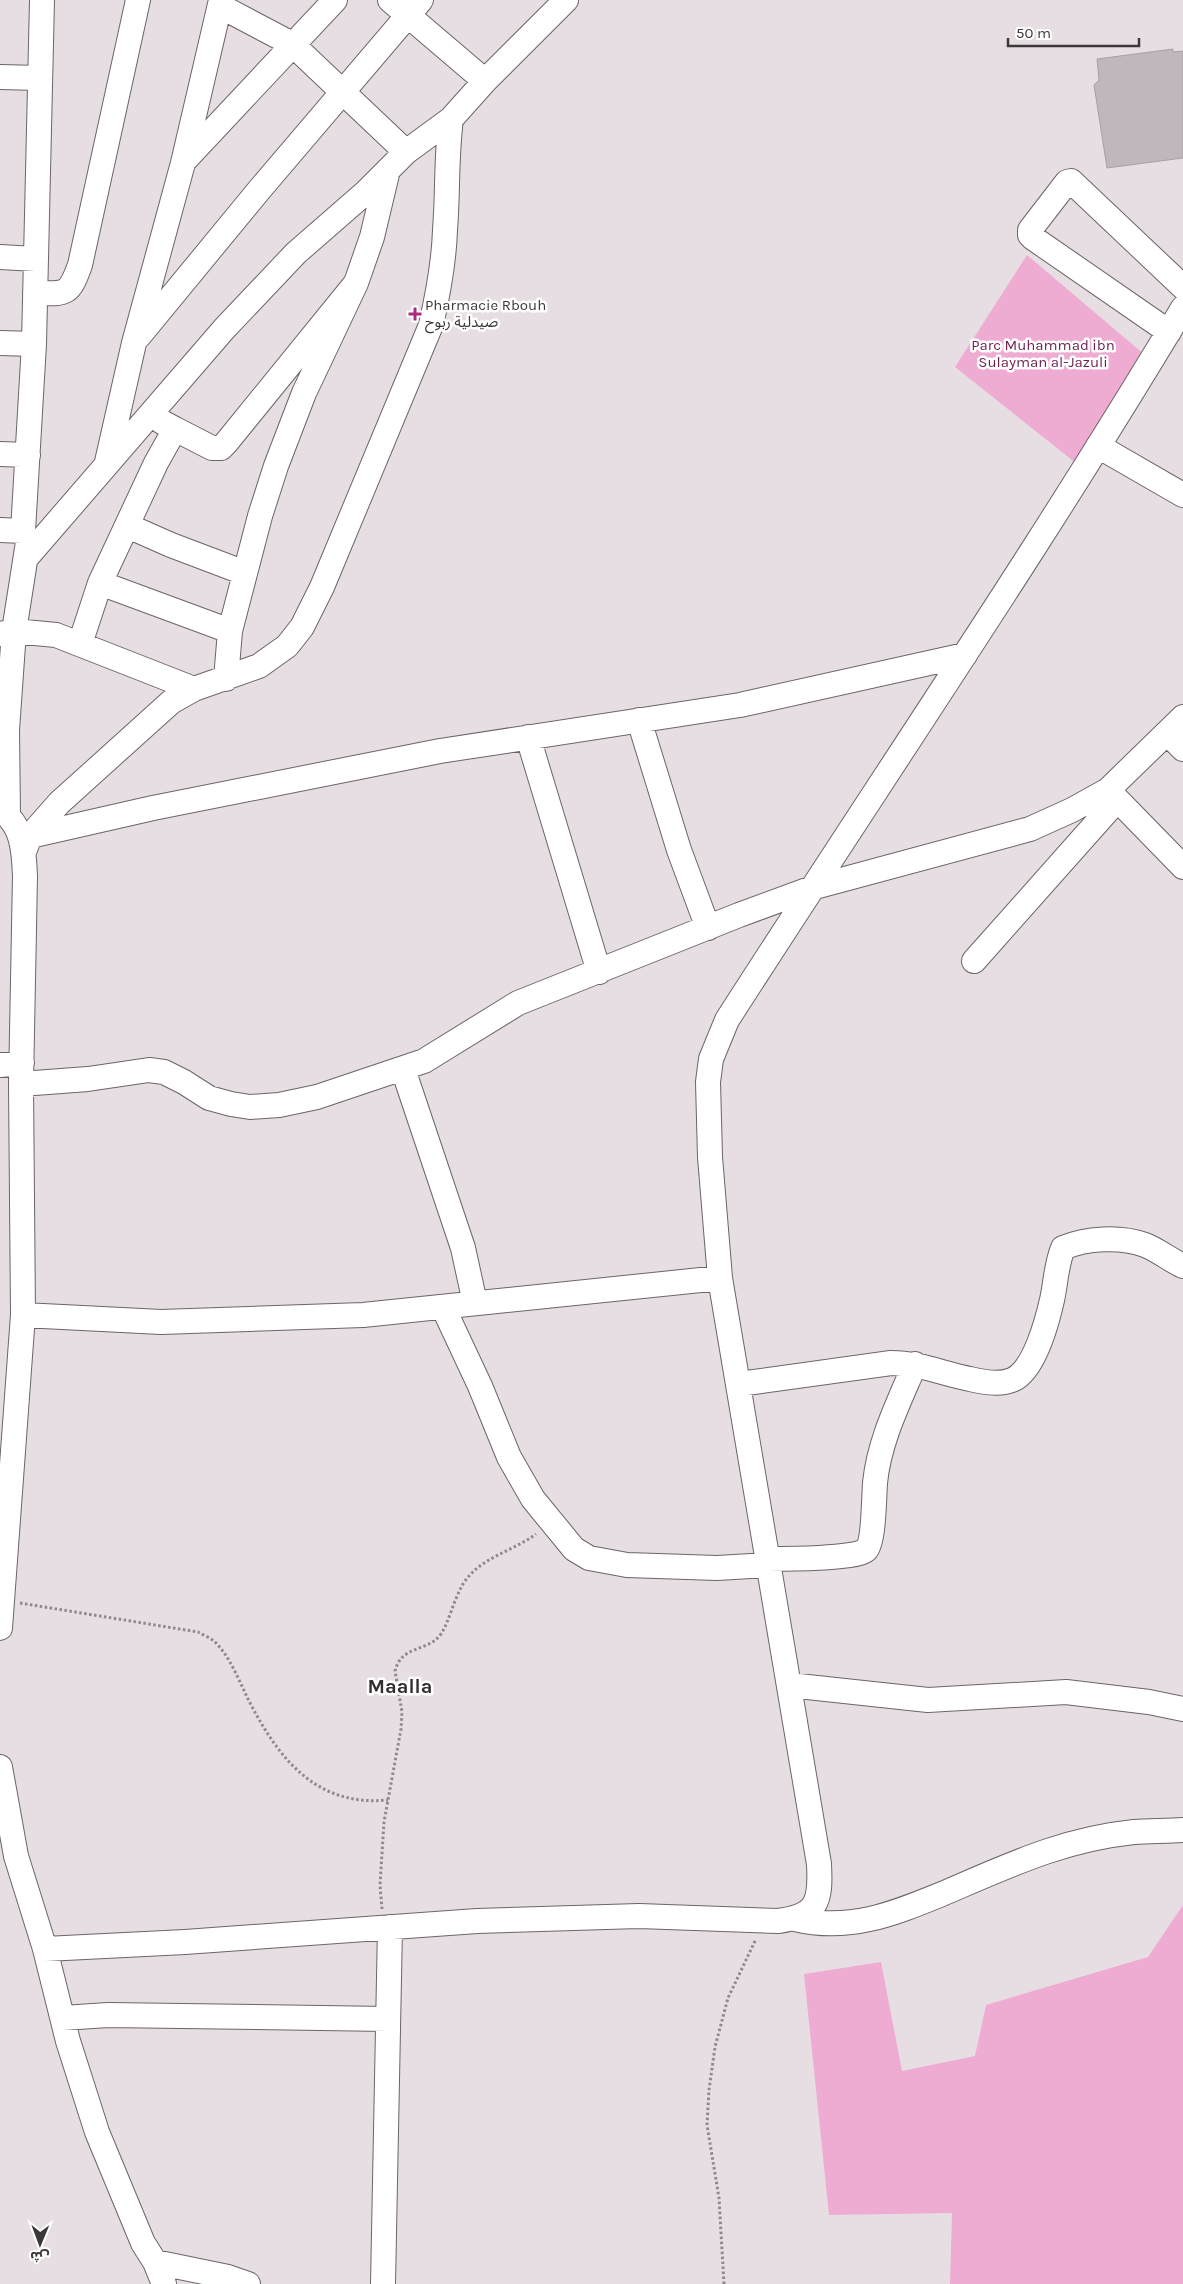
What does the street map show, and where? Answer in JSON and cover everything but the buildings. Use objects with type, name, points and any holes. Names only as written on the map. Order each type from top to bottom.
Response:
[{"type":"street","points":[[27,844],[13,822],[4,813],[7,730],[7,632],[27,557],[28,542],[11,530],[28,455],[34,344],[42,0]]},
{"type":"street","points":[[35,294],[56,294],[66,291],[72,287],[80,265],[138,0]]},
{"type":"street","points":[[183,163],[335,0]]},
{"type":"street","points":[[27,557],[224,329],[296,253],[406,152],[451,119],[485,81],[566,0]]},
{"type":"street","points":[[107,463],[134,343],[183,163],[220,3],[292,44],[342,94],[406,152]]},
{"type":"street","points":[[134,343],[260,189],[342,94],[407,5],[485,81]]},
{"type":"street","points":[[0,77],[39,78]]},
{"type":"street","points":[[0,1628],[23,1315],[14,1071],[27,844],[59,803],[171,702],[194,689],[226,680],[259,666],[287,646],[302,627],[322,587],[431,325],[440,285],[446,230],[448,142],[451,119]]},
{"type":"street","points":[[226,680],[230,631],[271,483],[301,402],[356,283],[372,237],[388,170]]},
{"type":"street","points":[[1169,332],[1030,236],[1030,230],[1067,182],[1071,181],[1183,287]]},
{"type":"street","points":[[0,257],[36,259]]},
{"type":"street","points":[[150,415],[212,448],[221,448],[356,283]]},
{"type":"street","points":[[795,1919],[808,1913],[816,1904],[820,1891],[819,1864],[720,1278],[709,1148],[708,1100],[711,1059],[727,1020],[966,654],[1183,308]]},
{"type":"street","points":[[0,343],[34,344]]},
{"type":"street","points":[[80,644],[100,583],[156,463],[175,430]]},
{"type":"street","points":[[1098,446],[1183,495]]},
{"type":"street","points":[[0,454],[28,455]]},
{"type":"street","points":[[128,526],[245,573]]},
{"type":"street","points":[[100,583],[230,631]]},
{"type":"street","points":[[7,632],[44,633],[80,644],[194,689]]},
{"type":"street","points":[[27,844],[117,816],[325,773],[440,751],[740,705],[966,654]]},
{"type":"street","points":[[639,720],[679,850],[708,928]]},
{"type":"street","points":[[974,961],[1112,795],[1178,733]]},
{"type":"street","points":[[528,737],[599,972]]},
{"type":"street","points":[[14,1071],[88,1079],[149,1070],[164,1072],[209,1098],[250,1106],[279,1105],[317,1097],[424,1061],[518,1003],[815,887],[1030,828],[1112,795]]},
{"type":"street","points":[[1112,795],[1183,867]]},
{"type":"street","points":[[403,1069],[463,1248],[475,1303]]},
{"type":"street","points":[[739,1384],[891,1363],[915,1364],[970,1379],[990,1382],[1010,1381],[1021,1376],[1034,1355],[1043,1332],[1052,1300],[1058,1259],[1062,1248],[1072,1244],[1105,1240],[1131,1241],[1146,1245],[1183,1266]]},
{"type":"street","points":[[23,1315],[161,1322],[270,1320],[363,1315],[720,1278]]},
{"type":"street","points":[[443,1307],[480,1386],[509,1457],[532,1499],[574,1549],[589,1558],[602,1562],[673,1568],[717,1568],[860,1554],[866,1551],[871,1537],[879,1462],[889,1423],[915,1364]]},
{"type":"street","points":[[789,1685],[928,1700],[1066,1692],[1149,1702],[1183,1709]]},
{"type":"street","points":[[0,1767],[16,1856],[44,1949],[68,2041],[97,2132],[143,2243],[155,2262],[164,2284]]},
{"type":"street","points":[[44,1949],[185,1942],[477,1921],[640,1916],[766,1921],[795,1919],[812,1923],[836,1924],[869,1920],[904,1910],[1049,1850],[1134,1832],[1183,1830]]},
{"type":"street","points":[[383,2284],[388,2019],[386,1927]]},
{"type":"street","points":[[63,2018],[108,2016],[388,2019]]},
{"type":"street","points":[[155,2262],[228,2277],[248,2284]]},
{"type":"path","points":[[386,1927],[381,1848],[401,1729],[402,1712],[395,1671],[397,1665],[408,1652],[432,1643],[442,1634],[452,1605],[464,1582],[482,1564],[496,1554],[533,1536],[551,1523]]},
{"type":"path","points":[[2,1600],[198,1632],[206,1636],[214,1641],[232,1666],[268,1733],[282,1754],[301,1774],[322,1788],[349,1799],[366,1802],[388,1800]]},
{"type":"path","points":[[724,2284],[719,2198],[707,2125],[710,2090],[715,2047],[728,1998],[766,1921]]},
{"type":"green space","name":"Parc Muhammad ibn Sulayman al-Jazuli","points":[[1027,255],[1145,355],[1077,464],[955,367]]},
{"type":"green space","points":[[1183,1905],[1183,2284],[950,2284],[952,2213],[829,2215],[804,1974],[881,1962],[902,2071],[975,2056],[986,2005],[1148,1957]]},
{"type":"place","name":"Pharmacie Rbouh صيدلية ربوح","points":[[415,314]]},
{"type":"district","name":"Maalla","points":[[400,1686]]}]
